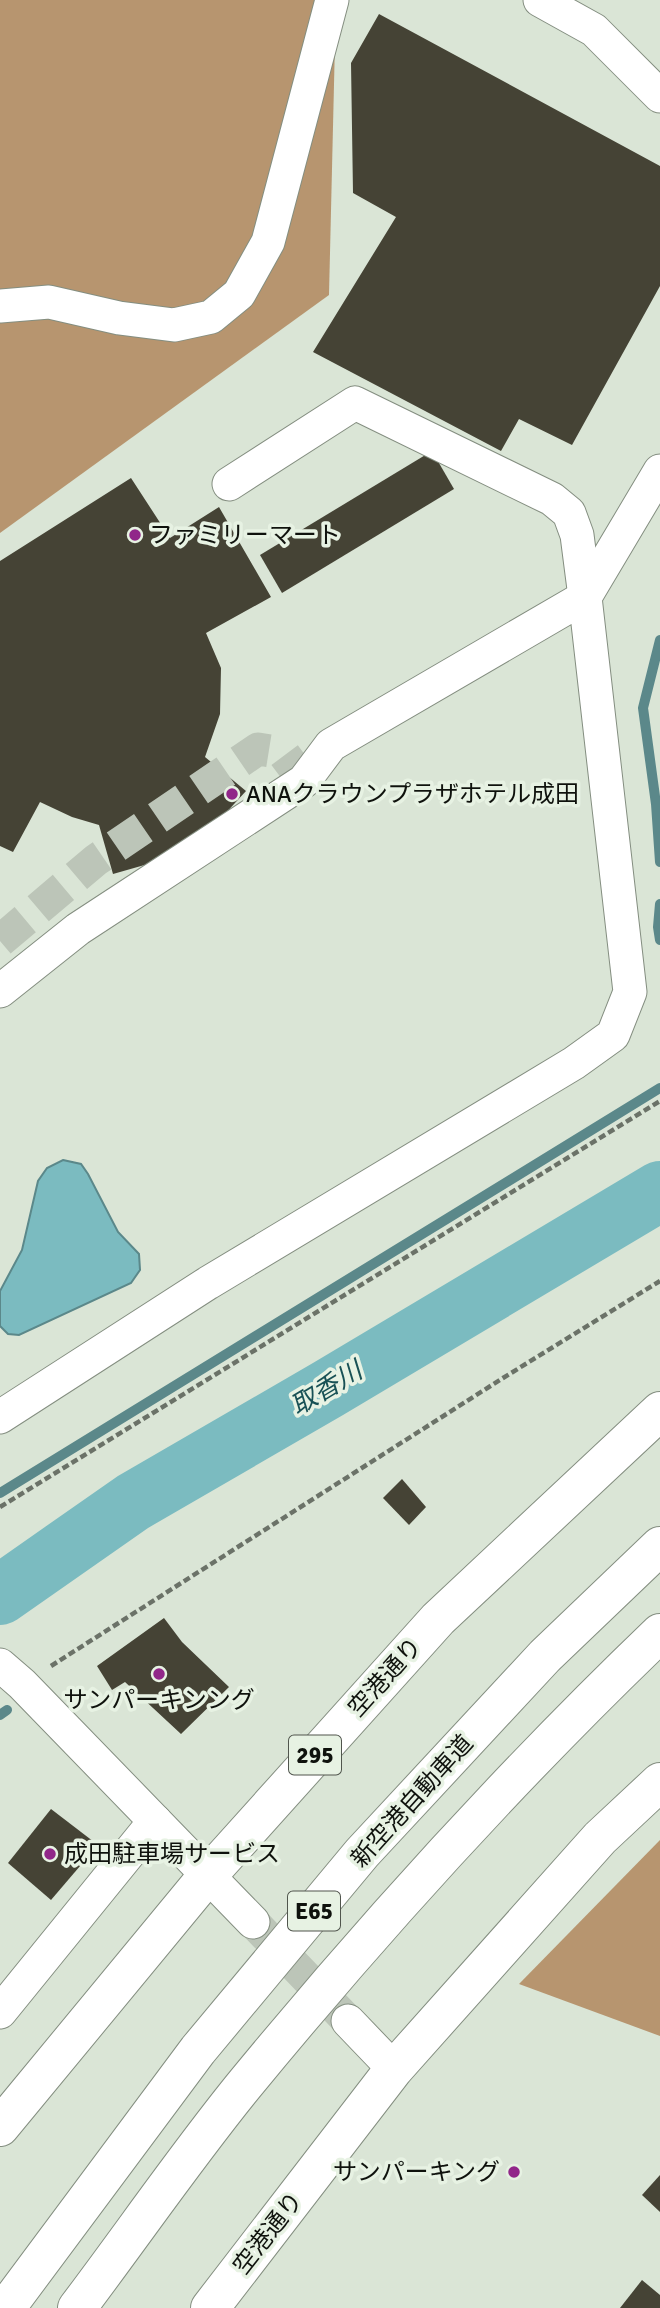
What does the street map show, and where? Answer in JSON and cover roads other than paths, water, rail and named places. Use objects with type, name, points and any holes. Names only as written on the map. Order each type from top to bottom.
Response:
[{"type":"highway","name":"空港通り","points":[[0,2127],[208,1875],[438,1619],[660,1411]]},
{"type":"highway","name":"新空港自動車道","points":[[6,2308],[198,2050],[362,1853],[545,1656],[660,1546]]},
{"type":"highway","name":"E65","points":[[77,2308],[244,2085],[408,1895],[589,1701],[660,1633]]},
{"type":"highway","name":"空港通り","points":[[210,2308],[394,2069],[600,1839],[660,1782]]},
{"type":"street","points":[[0,306],[49,302],[119,318],[174,325],[211,317],[239,293],[268,242],[332,0]]},
{"type":"street","points":[[540,0],[594,30],[660,96]]},
{"type":"street","points":[[0,1416],[208,1283],[574,1063],[613,1035],[630,992],[585,597],[577,535],[569,513],[552,499],[355,403],[229,484]]},
{"type":"street","points":[[0,991],[78,929],[304,781],[331,745],[585,597],[660,471]]},
{"type":"street","points":[[8,1681],[155,1821],[253,1922]]},
{"type":"street","points":[[0,2012],[155,1821]]},
{"type":"street","points":[[348,2021],[394,2069]]},
{"type":"water","points":[[63,1160],[81,1164],[88,1174],[118,1232],[139,1254],[140,1270],[131,1283],[19,1335],[8,1334],[0,1326],[0,1291],[22,1250],[38,1181],[47,1168]]},
{"type":"waterway","points":[[660,640],[643,708],[656,804],[660,862]]},
{"type":"waterway","points":[[660,904],[660,940]]},
{"type":"waterway","points":[[0,1493],[660,1088]]},
{"type":"waterway","name":"取香川","points":[[0,1595],[133,1502],[660,1191]]},
{"type":"waterway","points":[[0,1715],[7,1710]]},
{"type":"tunnel","points":[[0,941],[96,860],[258,749],[283,753],[304,781]]},
{"type":"tunnel","points":[[253,1922],[348,2021]]},
{"type":"place","name":"ファミリーマート","points":[[135,535]]},
{"type":"place","name":"ANAクラウンプラザホテル成田","points":[[232,794]]},
{"type":"place","name":"サンパーキンング","points":[[159,1674]]},
{"type":"place","name":"成田駐車場サービス","points":[[50,1854]]},
{"type":"place","name":"サンパーキング","points":[[514,2172]]}]
